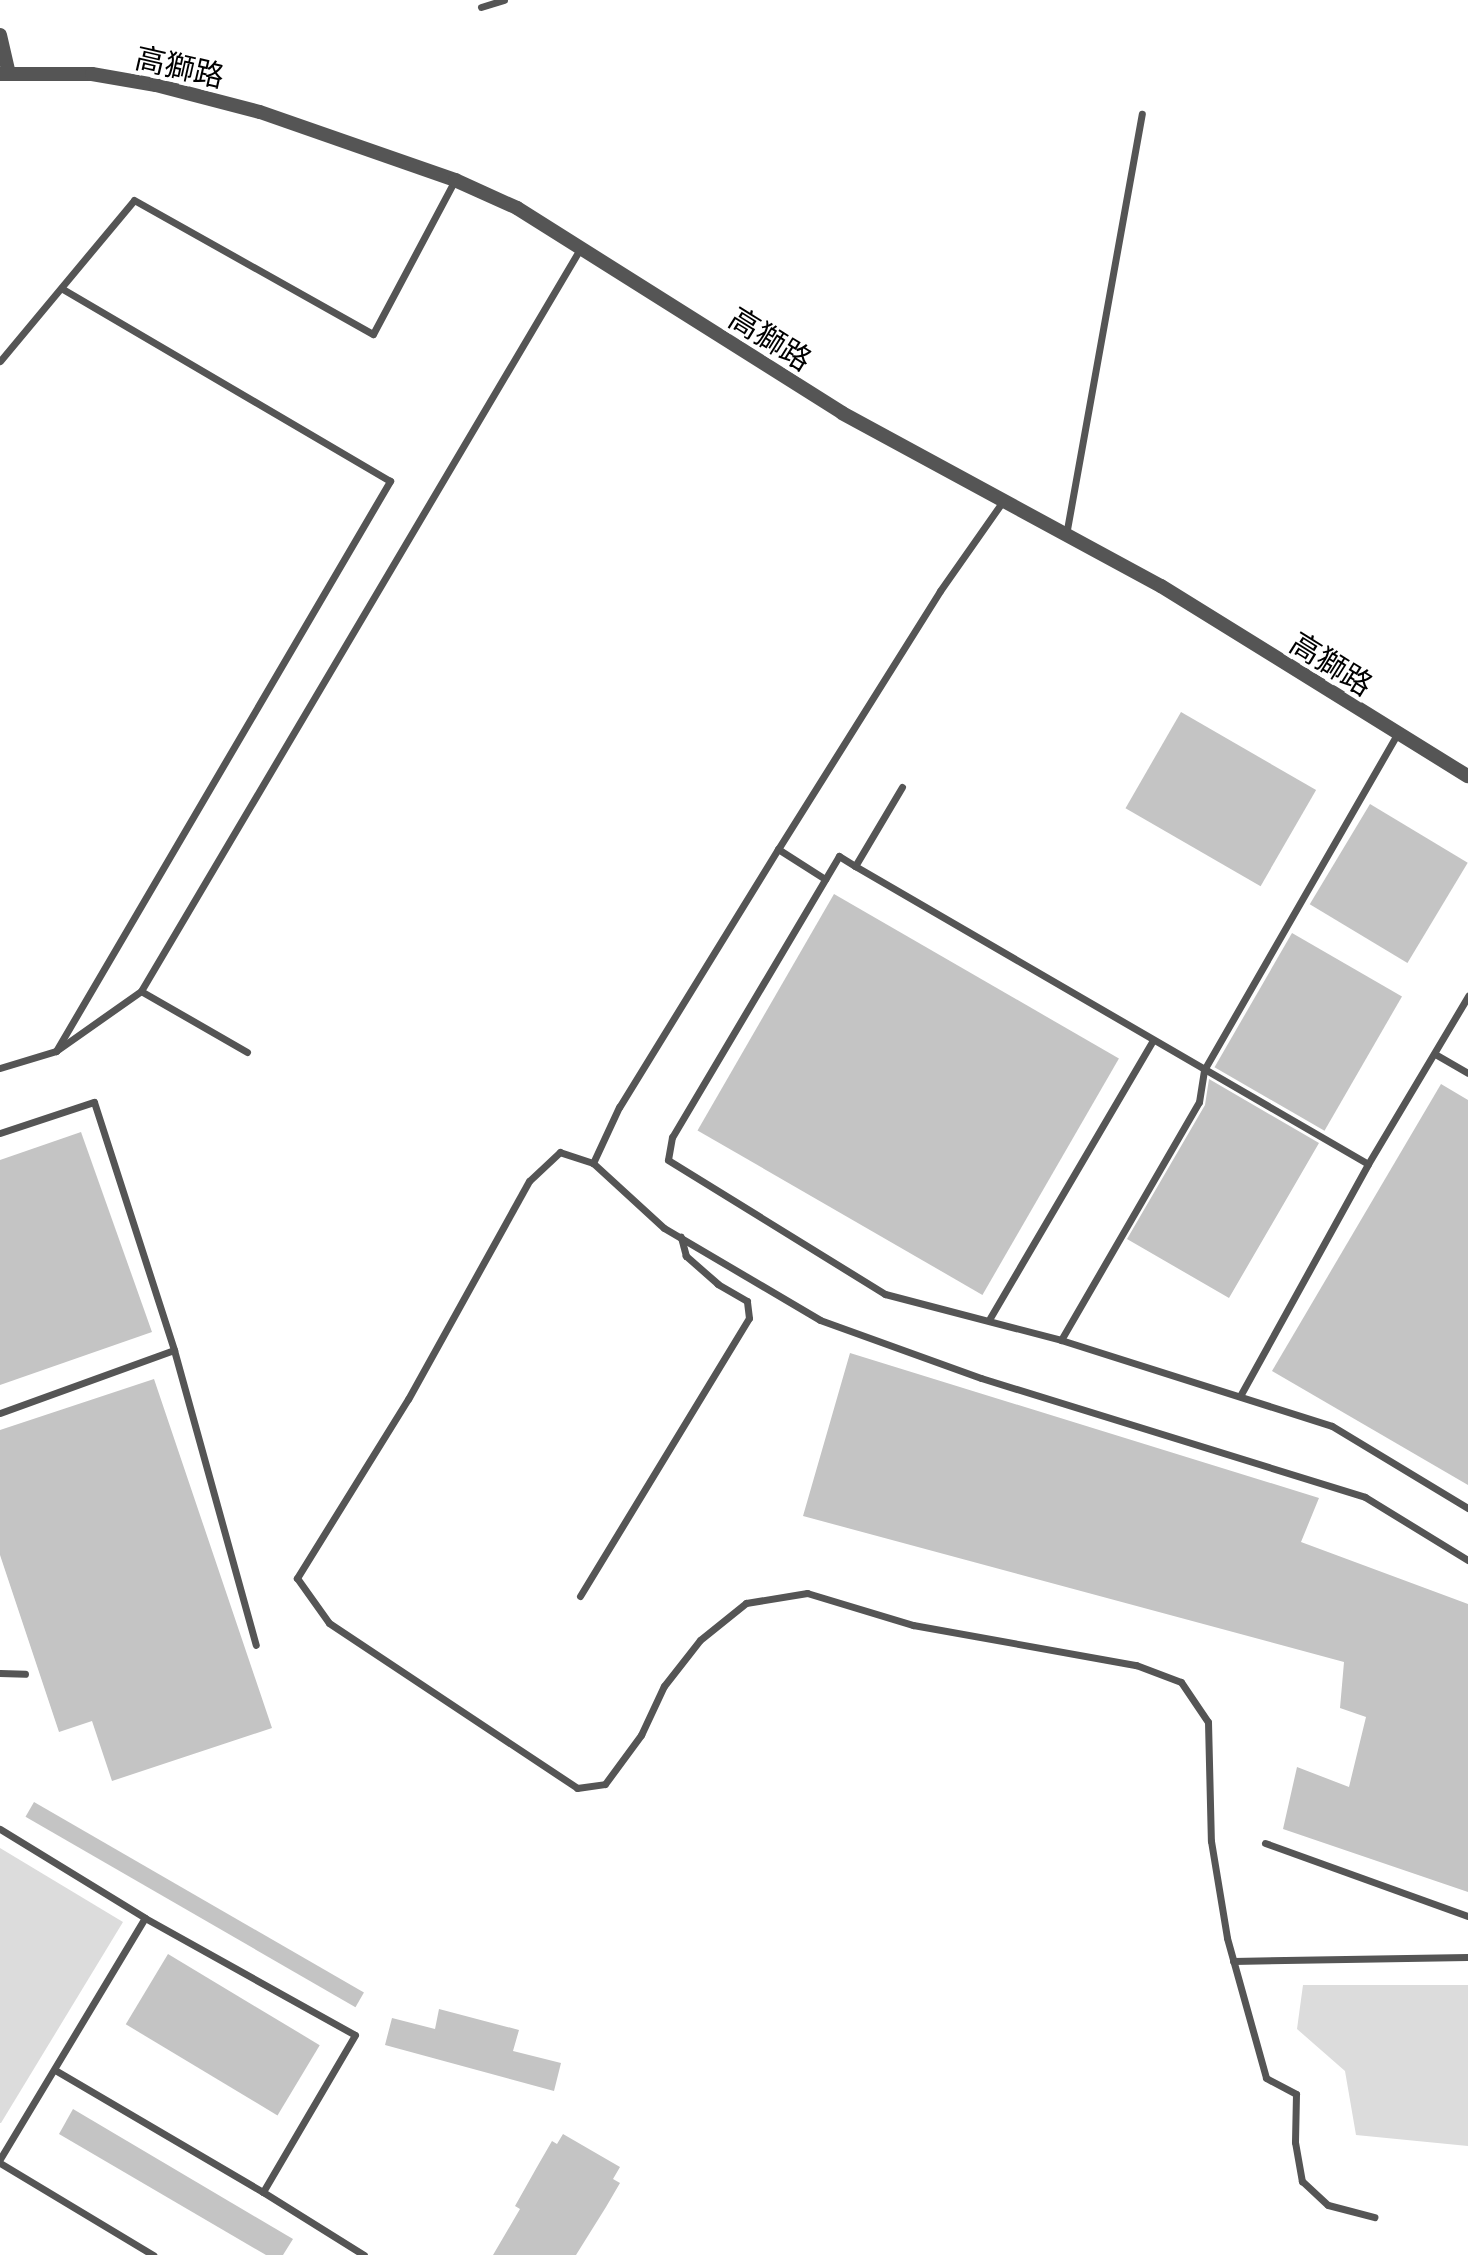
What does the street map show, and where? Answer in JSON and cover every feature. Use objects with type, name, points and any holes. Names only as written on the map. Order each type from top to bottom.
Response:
[{"type":"street","points":[[0,35],[4,74]]},
{"type":"street","name":"高獅路","points":[[4,74],[92,74],[156,85],[273,116],[455,180],[517,208],[842,413],[1161,586],[1468,776]]},
{"type":"lane","points":[[481,7],[504,0]]},
{"type":"lane","points":[[1066,535],[1142,114]]},
{"type":"lane","points":[[0,361],[134,200],[373,334],[455,180]]},
{"type":"lane","points":[[0,1068],[56,1051],[141,991],[581,247]]},
{"type":"lane","points":[[56,1051],[390,481],[61,288]]},
{"type":"lane","points":[[593,1163],[619,1107],[778,849],[940,591],[1003,501]]},
{"type":"lane","points":[[1061,1340],[1199,1102],[1204,1070],[1397,734]]},
{"type":"lane","points":[[855,866],[902,787]]},
{"type":"lane","points":[[778,849],[825,879]]},
{"type":"lane","points":[[1368,1164],[839,856],[672,1137],[668,1160],[885,1294],[990,1318],[1332,1426],[1468,1508]]},
{"type":"lane","points":[[141,991],[247,1052]]},
{"type":"lane","points":[[1240,1396],[1368,1164],[1468,996]]},
{"type":"lane","points":[[990,1318],[1153,1040]]},
{"type":"lane","points":[[1435,1054],[1468,1073]]},
{"type":"lane","points":[[0,1133],[94,1102],[174,1350],[256,1645]]},
{"type":"lane","points":[[1374,2217],[1328,2205],[1302,2181],[1295,2142],[1296,2094],[1266,2078],[1233,1961],[1211,1841],[1208,1722],[1181,1682],[1136,1665],[913,1625],[807,1593],[746,1603],[700,1640],[664,1686],[641,1735],[605,1784],[577,1788],[329,1623],[297,1578],[408,1399],[529,1181],[560,1152],[593,1163],[664,1228],[820,1320],[981,1378],[1365,1497],[1468,1560]]},
{"type":"lane","points":[[580,1596],[749,1318],[747,1301],[718,1284],[686,1256],[681,1237]]},
{"type":"lane","points":[[0,1413],[174,1350]]},
{"type":"lane","points":[[0,1673],[25,1674]]},
{"type":"lane","points":[[0,1829],[145,1918],[355,2035],[263,2192]]},
{"type":"lane","points":[[1265,1843],[1468,1916]]},
{"type":"lane","points":[[145,1918],[0,2161],[153,2255]]},
{"type":"lane","points":[[1233,1961],[1468,1957]]},
{"type":"lane","points":[[55,2070],[364,2255]]},
{"type":"shaded area","points":[[0,1848],[123,1922],[1,2123],[0,2123]]},
{"type":"shaded area","points":[[1303,1985],[1468,1985],[1468,2146],[1356,2135],[1345,2071],[1297,2029]]},
{"type":"building","points":[[1181,712],[1316,790],[1261,886],[1126,808]]},
{"type":"building","points":[[1370,804],[1468,863],[1407,963],[1310,904]]},
{"type":"building","points":[[834,894],[1119,1058],[982,1295],[698,1130]]},
{"type":"building","points":[[1292,933],[1402,996],[1324,1131],[1214,1067]]},
{"type":"building","points":[[1209,1079],[1319,1143],[1229,1298],[1127,1239],[1205,1105]]},
{"type":"building","points":[[1441,1084],[1468,1100],[1468,1485],[1272,1371]]},
{"type":"building","points":[[81,1132],[152,1332],[0,1385],[0,1160]]},
{"type":"building","points":[[850,1353],[1319,1498],[1301,1542],[1468,1604],[1468,1892],[1283,1829],[1297,1767],[1349,1787],[1366,1717],[1340,1708],[1344,1662],[803,1516]]},
{"type":"building","points":[[154,1379],[272,1728],[112,1781],[92,1721],[59,1732],[0,1555],[0,1430]]},
{"type":"building","points":[[34,1802],[364,1992],[355,2007],[26,1817]]},
{"type":"building","points":[[168,1954],[320,2045],[277,2115],[126,2024]]},
{"type":"building","points":[[439,2009],[519,2030],[513,2051],[561,2063],[554,2091],[385,2045],[392,2018],[435,2029]]},
{"type":"building","points":[[73,2109],[293,2239],[283,2255],[266,2255],[59,2134]]},
{"type":"building","points":[[563,2134],[620,2167],[613,2179],[620,2183],[576,2255],[493,2255],[520,2209],[515,2206],[552,2141],[557,2144]]}]
